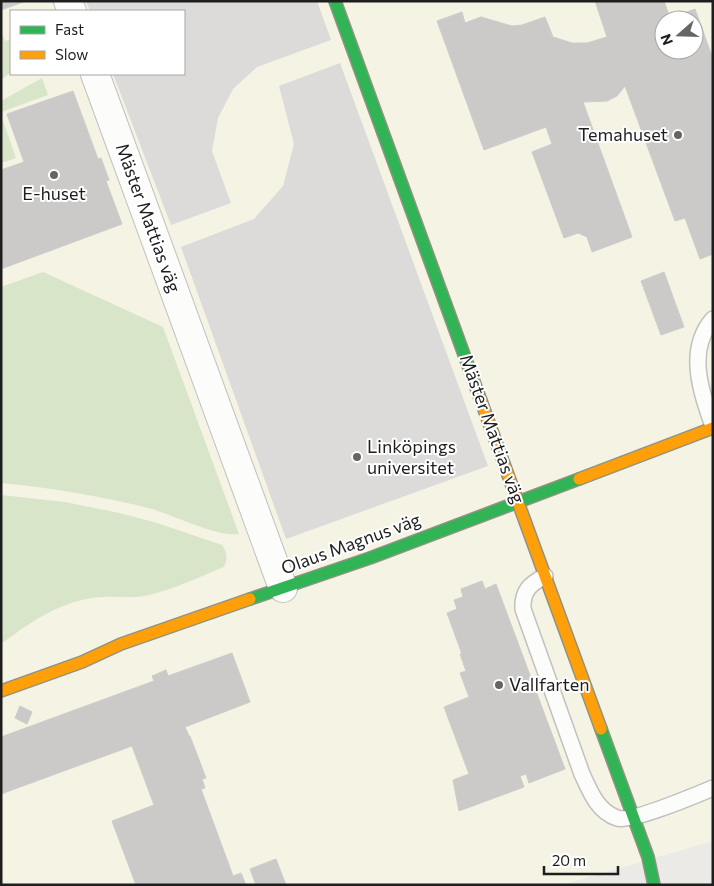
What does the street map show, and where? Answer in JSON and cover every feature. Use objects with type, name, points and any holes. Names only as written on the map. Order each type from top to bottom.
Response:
[{"type":"street","name":"Mäster Mattias väg","points":[[336,1],[634,817],[648,857],[654,885]]},
{"type":"street","name":"Mäster Mattias väg","points":[[95,75],[283,588]]},
{"type":"street","name":"Olaus Magnus väg","points":[[1,691],[82,662],[122,644],[370,558],[713,427]]},
{"type":"street","name":"Mäster Mattias väg","points":[[648,857],[664,885]]},
{"type":"lane","points":[[713,319],[700,345],[697,366],[698,382],[713,427]]},
{"type":"lane","points":[[546,576],[534,582],[527,589],[522,597],[523,609],[582,774],[591,795],[602,809],[619,820],[634,817],[713,788]]},
{"type":"shaded area","name":"Linköpings universitet","points":[[1,1],[713,1],[713,841],[562,885],[1,885]]},
{"type":"shaded area","points":[[86,1],[317,1],[331,40],[257,67],[233,89],[218,118],[212,151],[231,203],[171,225],[113,75],[185,75],[185,10],[90,10]]},
{"type":"shaded area","points":[[340,63],[488,466],[286,539],[181,247],[254,219],[283,186],[294,144],[279,86]]},
{"type":"green space","points":[[1,32],[5,41],[10,39],[10,73],[1,80]]},
{"type":"green space","points":[[42,78],[48,95],[1,112],[1,101]]},
{"type":"green space","points":[[1,115],[16,158],[1,163]]},
{"type":"green space","points":[[43,272],[163,327],[239,534],[219,532],[152,509],[96,496],[1,483],[1,287]]},
{"type":"green space","points":[[1,495],[65,502],[154,522],[222,545],[226,561],[224,567],[168,590],[143,596],[88,599],[61,607],[24,627],[1,644]]},
{"type":"building","points":[[1,1],[26,1],[1,10]]},
{"type":"building","name":"Temahuset","points":[[595,1],[664,1],[667,10],[654,10],[654,60],[704,60],[704,34],[713,59],[713,254],[700,259],[685,218],[675,221],[625,86],[617,96],[607,101],[583,102],[632,237],[592,252],[587,237],[578,233],[564,238],[532,152],[552,144],[546,127],[484,150],[437,21],[462,12],[465,23],[481,17],[512,26],[522,25],[545,17],[553,37],[572,43],[587,43],[607,37]]},
{"type":"building","name":"E-huset","points":[[73,91],[98,159],[101,158],[109,180],[106,181],[122,224],[1,269],[1,170],[24,162],[7,114]]},
{"type":"building","points":[[664,272],[684,327],[661,335],[641,281]]},
{"type":"building","name":"Vallfarten","points":[[482,581],[485,589],[496,584],[565,769],[529,783],[526,774],[520,776],[524,787],[459,811],[453,780],[469,774],[444,707],[469,697],[460,673],[466,671],[460,654],[462,654],[447,613],[457,609],[454,600],[463,597],[461,589]]},
{"type":"building","points":[[232,653],[250,702],[185,727],[206,778],[202,779],[205,788],[201,789],[233,876],[241,873],[246,885],[136,885],[112,821],[154,805],[132,746],[1,794],[1,737],[154,681],[152,676],[166,670],[168,676]]},
{"type":"building","points":[[20,706],[32,712],[27,724],[15,718]]},
{"type":"building","points":[[276,859],[286,885],[256,885],[250,869]]},
{"type":"traffic: fast","points":[[335,1],[481,401]]},
{"type":"traffic: fast","points":[[250,599],[370,558],[579,479]]},
{"type":"traffic: fast","points":[[601,729],[648,857],[654,885]]},
{"type":"traffic: slow","points":[[481,401],[601,729]]},
{"type":"traffic: slow","points":[[579,479],[713,428]]},
{"type":"traffic: slow","points":[[1,691],[82,662],[121,644],[250,599]]},
{"type":"place","name":"Temahuset","points":[[678,135]]},
{"type":"place","name":"E-huset","points":[[54,175]]},
{"type":"place","name":"Linköpings universitet","points":[[357,457]]},
{"type":"place","name":"Vallfarten","points":[[499,685]]}]
